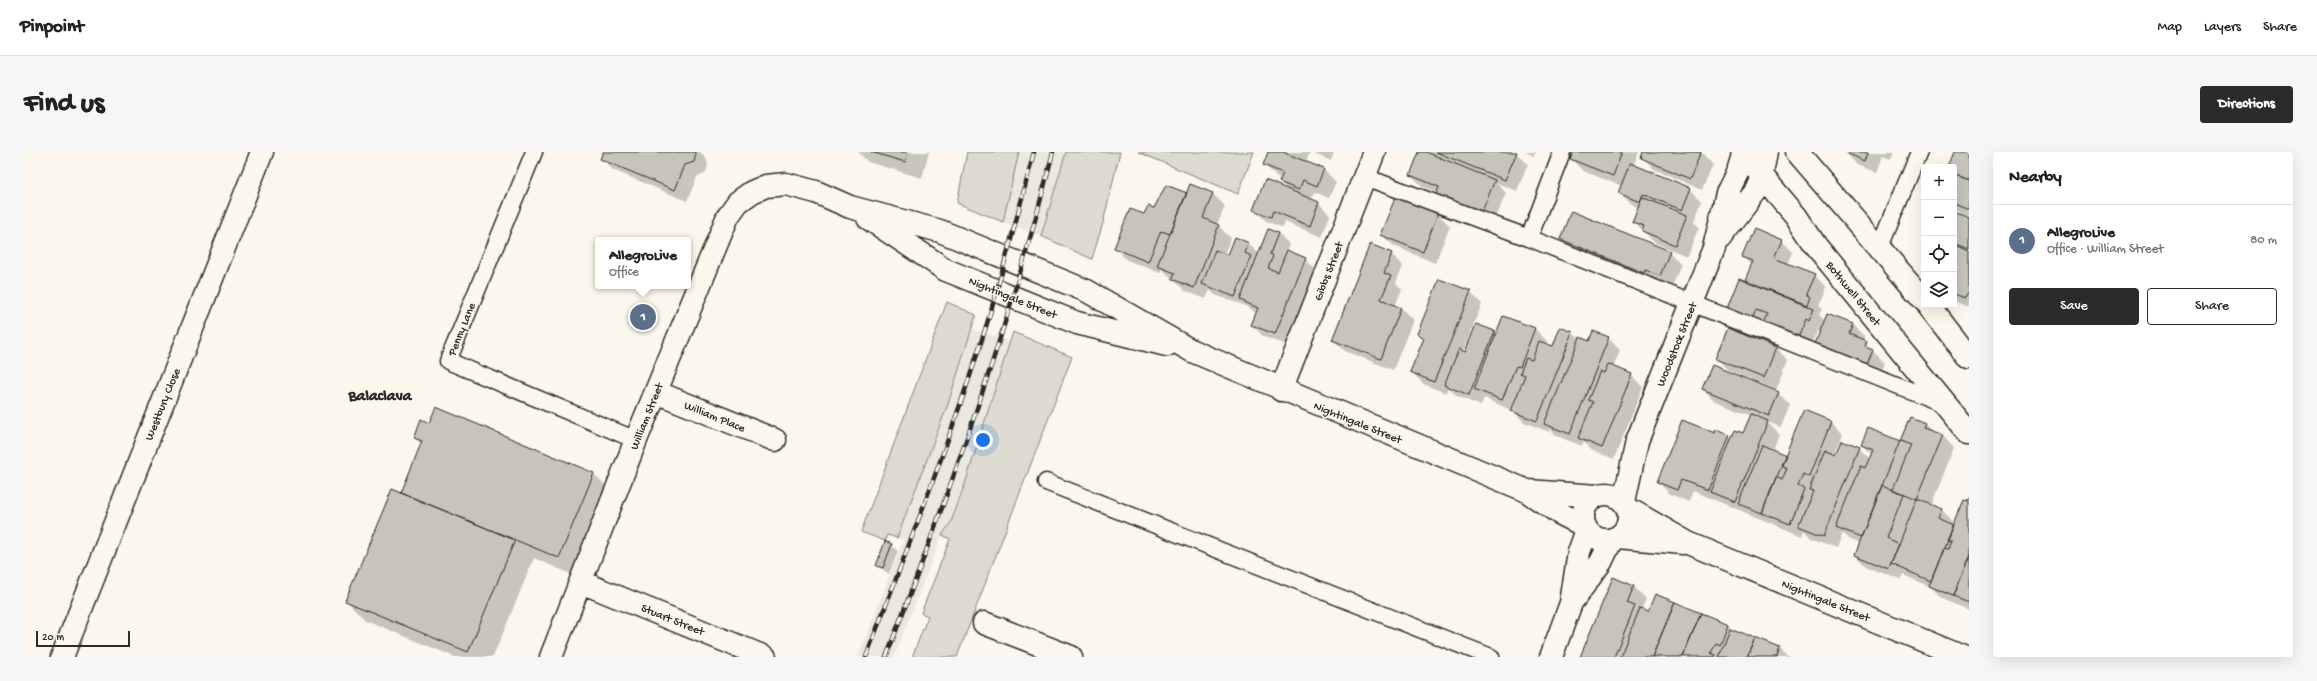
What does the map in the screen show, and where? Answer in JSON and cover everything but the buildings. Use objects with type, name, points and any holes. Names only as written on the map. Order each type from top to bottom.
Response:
[{"type":"street","name":"Westbury Close","points":[[62,657],[262,152]]},
{"type":"street","name":"Gibbs Street","points":[[1281,390],[1374,152]]},
{"type":"street","name":"Woodstock Street","points":[[1714,248],[1721,235],[1753,196],[1762,176],[1766,152]]},
{"type":"street","points":[[1797,152],[1921,296]]},
{"type":"street","name":"Woodstock Street","points":[[1625,505],[1637,441],[1693,304],[1714,248],[1727,193],[1743,153]]},
{"type":"street","name":"Bothwell Street","points":[[1743,153],[1796,216],[1816,246],[1946,405],[1968,429]]},
{"type":"street","name":"Nightingale Street","points":[[759,188],[777,184],[793,185],[850,207],[940,231],[1088,291],[1192,351],[1281,390],[1525,490],[1559,513],[1586,528]]},
{"type":"street","name":"William Street","points":[[550,657],[636,440],[728,216],[738,202],[759,188]]},
{"type":"street","name":"Nightingale Street","points":[[850,207],[946,270],[1077,323],[1192,351]]},
{"type":"street","points":[[1930,308],[1969,358]]},
{"type":"street","name":"William Place","points":[[656,392],[775,440]]},
{"type":"street","name":"Woodstock Street","points":[[1600,495],[1637,441]]},
{"type":"street","name":"Nightingale Street","points":[[1525,490],[1600,495]]},
{"type":"street","points":[[1571,603],[1601,562],[1614,538],[1626,528],[1628,521],[1625,505],[1611,494],[1600,495],[1586,506],[1583,519],[1586,528],[1598,538],[1614,538]]},
{"type":"street","name":"Nightingale Street","points":[[1625,505],[1688,543],[1964,657]]},
{"type":"street","points":[[1551,657],[1571,603],[1579,552],[1586,528]]},
{"type":"street","name":"Nightingale Street","points":[[1614,538],[1688,543]]},
{"type":"street","name":"Stuart Street","points":[[580,582],[765,657]]},
{"type":"street","points":[[984,623],[1071,657]]},
{"type":"lane","name":"Penny Lane","points":[[534,152],[448,361],[636,440]]},
{"type":"lane","points":[[1529,238],[1562,152]]},
{"type":"lane","points":[[1880,247],[1919,152]]},
{"type":"lane","points":[[1365,177],[1529,238],[1946,405]]},
{"type":"lane","points":[[1046,482],[1491,657]]},
{"type":"shaded area","points":[[967,152],[1019,152],[1003,222],[957,203]]},
{"type":"shaded area","points":[[1019,152],[1066,152],[1041,236],[1003,222]]},
{"type":"shaded area","points":[[1066,152],[1120,152],[1103,223],[1092,259],[1041,236]]},
{"type":"shaded area","points":[[1138,152],[1254,152],[1238,194]]},
{"type":"shaded area","points":[[947,302],[976,315],[948,404],[897,538],[887,535],[885,541],[861,532]]},
{"type":"shaded area","points":[[972,329],[1011,342],[965,484],[951,522],[942,535],[894,657],[858,657],[903,541],[897,538],[948,404]]},
{"type":"shaded area","points":[[1013,332],[1072,357],[957,657],[912,657],[928,616],[921,613],[950,539],[942,535],[951,522],[965,484]]},
{"type":"railway","points":[[866,657],[971,374],[998,288],[1034,152]]},
{"type":"railway","points":[[886,657],[956,470],[998,344],[1018,281],[1053,152]]},
{"type":"place","name":"AllegroLive","points":[[643,317]]},
{"type":"district","name":"Balaclava","points":[[380,394]]}]
